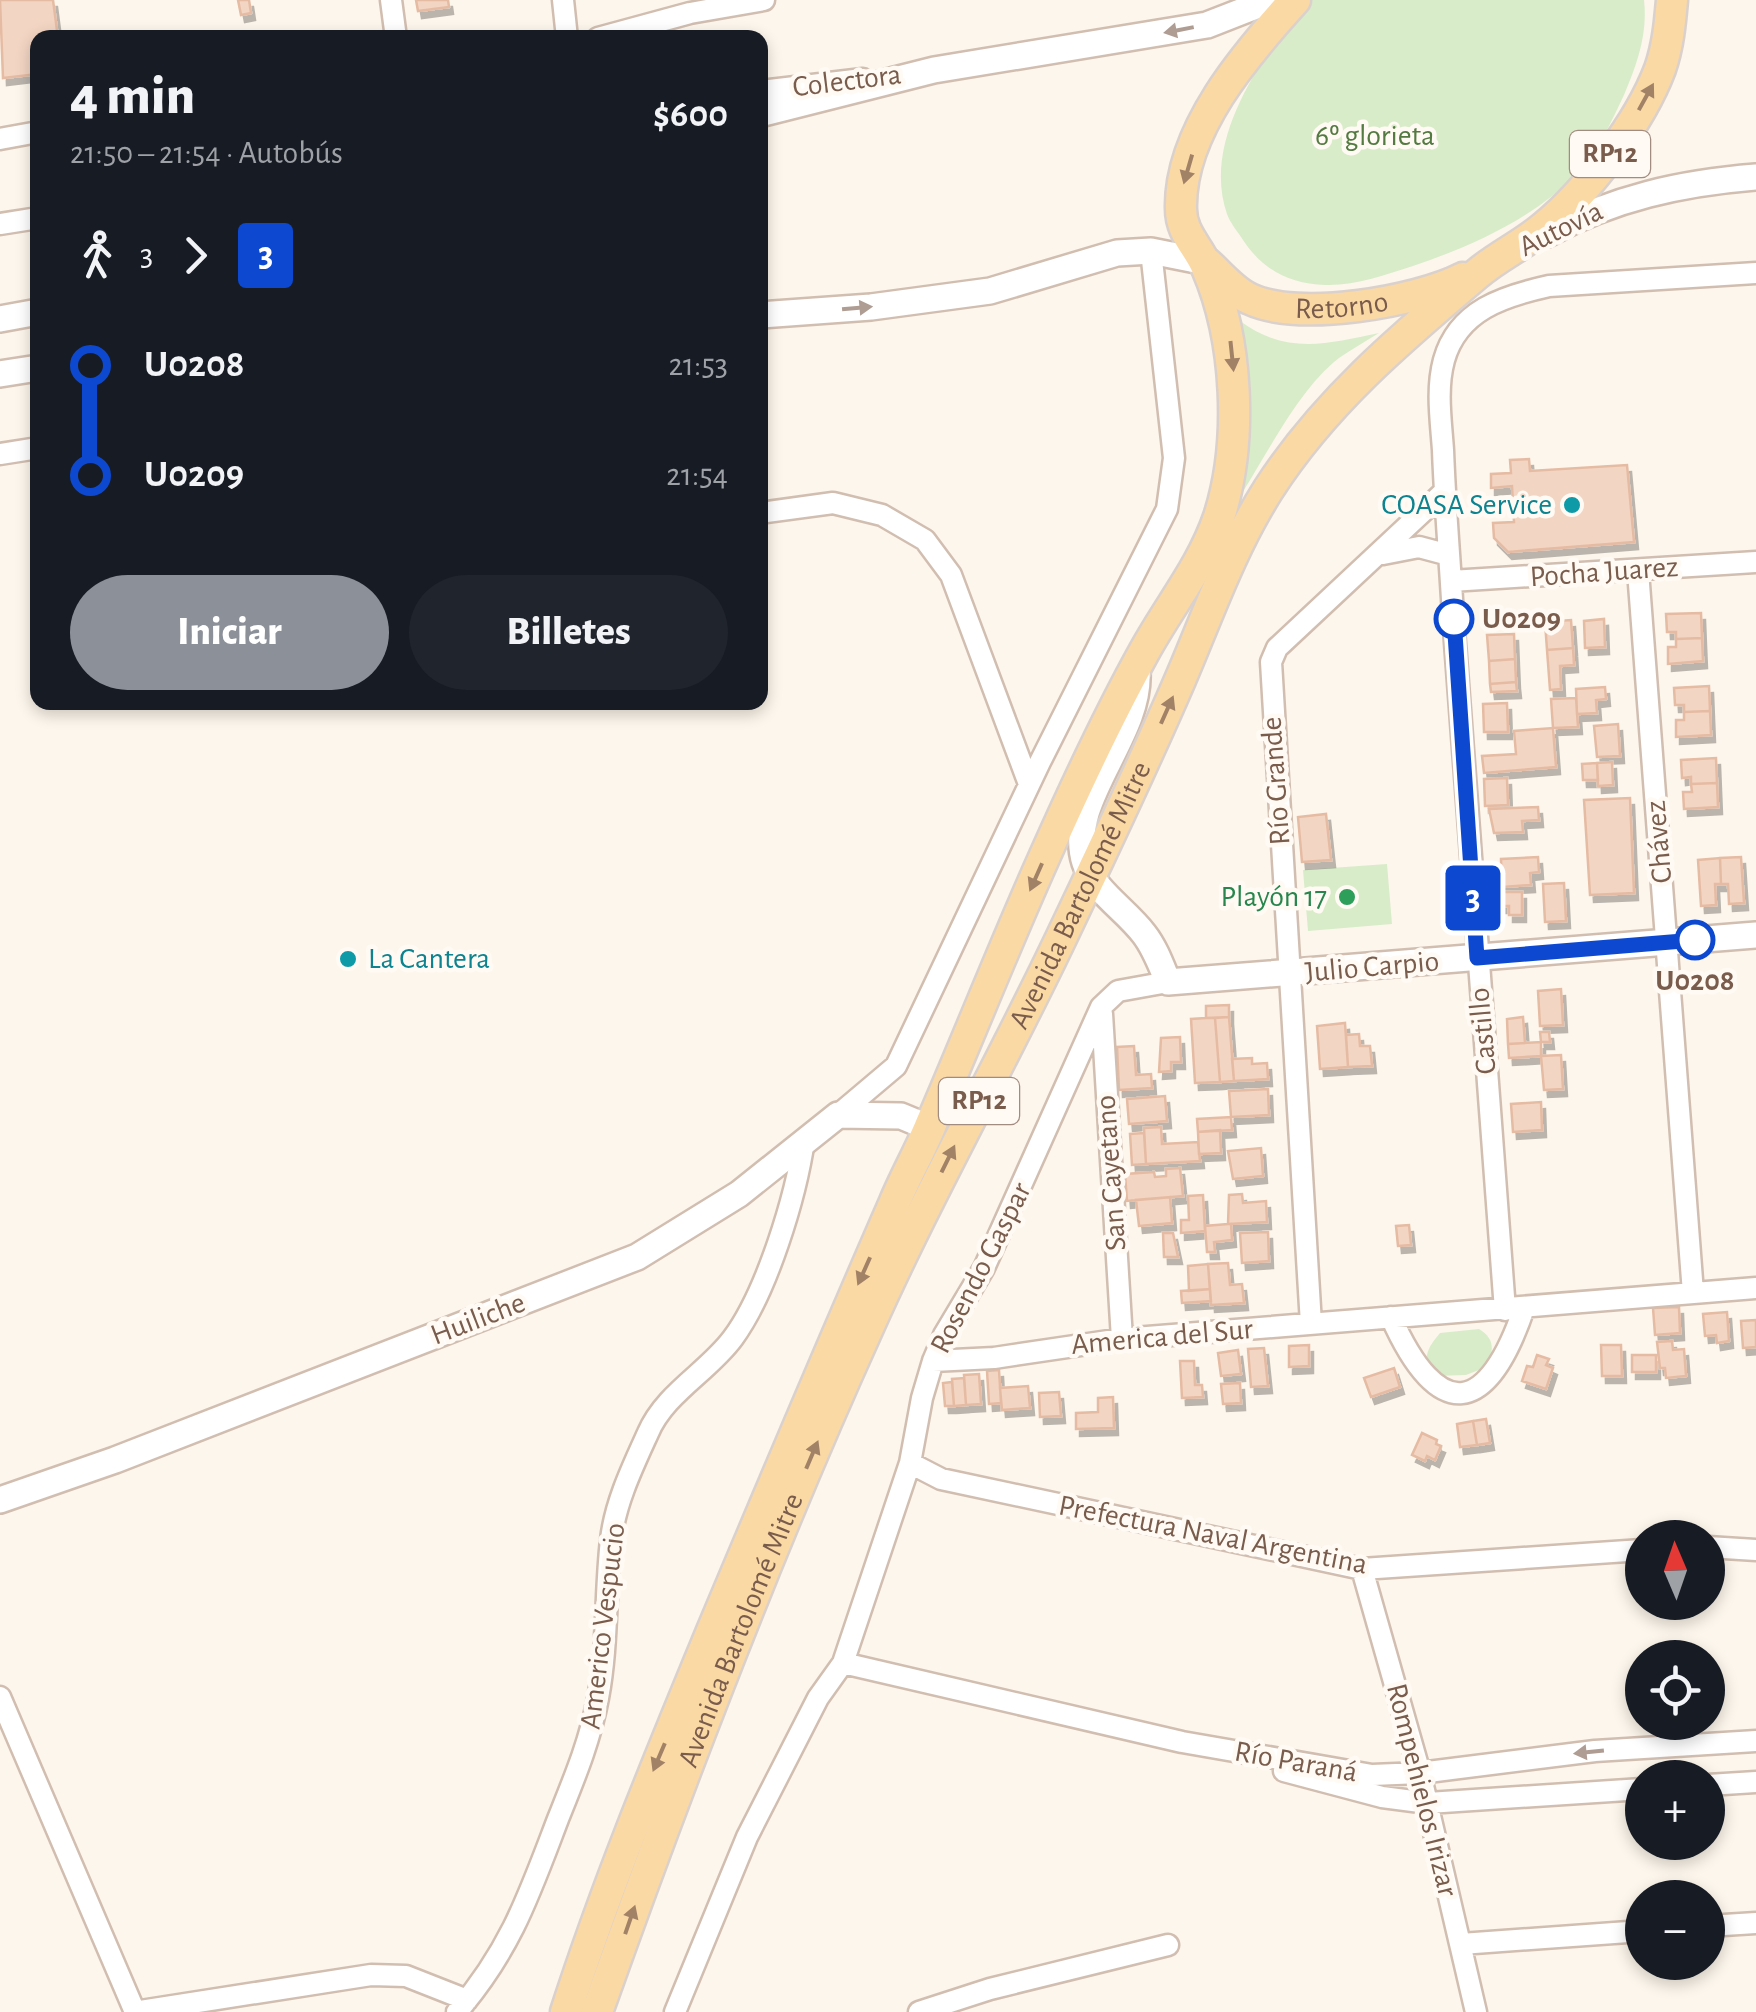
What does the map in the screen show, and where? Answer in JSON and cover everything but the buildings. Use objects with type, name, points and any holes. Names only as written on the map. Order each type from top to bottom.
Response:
[{"type":"main road","name":"Avenida Bartolomé Mitre","points":[[566,2012],[646,1786],[1046,854],[1137,667],[1206,549],[1220,512],[1228,469],[1232,347],[1206,262],[1189,240],[1180,209],[1183,184],[1206,120],[1238,66],[1295,0]]},
{"type":"main road","name":"Avenida Bartolomé Mitre","points":[[597,2012],[732,1647],[829,1416],[952,1151],[1016,1032],[1090,877],[1166,712],[1236,544],[1273,482],[1332,404],[1485,267],[1542,229],[1610,155],[1660,69],[1670,31],[1672,0]]},
{"type":"main road","name":"Retorno","points":[[1206,262],[1251,300],[1287,310],[1318,311],[1380,302],[1454,283],[1485,267]]},
{"type":"street","points":[[390,0],[395,30]]},
{"type":"street","points":[[564,0],[566,30]]},
{"type":"street","points":[[628,30],[731,2],[764,0]]},
{"type":"street","points":[[768,112],[934,70],[1207,25],[1271,0]]},
{"type":"street","name":"Colectora","points":[[768,90],[934,70]]},
{"type":"street","points":[[0,139],[30,133]]},
{"type":"street","name":"Autovía","points":[[1485,267],[1593,210],[1688,184],[1756,177]]},
{"type":"street","points":[[0,224],[30,219]]},
{"type":"street","points":[[838,1115],[896,1066],[1029,784],[1168,509],[1174,458],[1151,251]]},
{"type":"street","points":[[768,314],[871,307],[990,291],[1117,253],[1151,251],[1206,262]]},
{"type":"street","name":"Castillo","points":[[1515,1309],[1477,958],[1444,491],[1440,392],[1444,360],[1456,334],[1476,312],[1505,297],[1549,286],[1756,273]]},
{"type":"street","points":[[0,319],[30,313]]},
{"type":"street","points":[[0,374],[30,369]]},
{"type":"street","points":[[0,454],[30,449]]},
{"type":"street","name":"Río Grande","points":[[1311,1324],[1271,662],[1277,648],[1444,491]]},
{"type":"street","points":[[768,512],[833,502],[882,515],[925,540],[950,575],[1029,784]]},
{"type":"street","points":[[1377,556],[1419,548],[1449,555]]},
{"type":"street","name":"Pocha Juarez","points":[[1451,581],[1756,562]]},
{"type":"street","name":"Chávez","points":[[1638,571],[1694,1293]]},
{"type":"street","points":[[1102,1007],[1118,991],[1168,982],[1143,933],[1090,877],[1083,856],[1082,831],[1094,795],[1127,727],[1138,686],[1137,667]]},
{"type":"street","name":"Julio Carpio","points":[[1168,982],[1756,935]]},
{"type":"street","name":"San Cayetano","points":[[1102,1007],[1122,1339]]},
{"type":"street","name":"Rosendo Gaspar","points":[[675,2012],[747,1837],[818,1698],[843,1663],[910,1463],[933,1362],[944,1335],[984,1268],[1102,1007]]},
{"type":"street","points":[[838,1115],[901,1116],[930,1128]]},
{"type":"street","name":"Huiliche","points":[[0,1500],[115,1460],[637,1257],[739,1194],[838,1115]]},
{"type":"street","name":"Americo Vespucio","points":[[462,2006],[503,1952],[525,1907],[588,1744],[608,1622],[611,1538],[632,1471],[650,1427],[669,1400],[733,1338],[748,1313],[798,1182],[804,1140]]},
{"type":"street","name":"America del Sur","points":[[933,1362],[994,1358],[1122,1339],[1756,1288]]},
{"type":"street","points":[[1391,1317],[1422,1374],[1445,1391],[1460,1392],[1487,1383],[1496,1372],[1515,1309]]},
{"type":"street","name":"Prefectura Naval Argentina","points":[[910,1463],[941,1479],[1362,1569],[1625,1551]]},
{"type":"street","points":[[1725,1549],[1756,1550]]},
{"type":"street","name":"Rompehielos Irizar","points":[[1362,1569],[1428,1803],[1476,2012]]},
{"type":"street","name":"Río Paraná","points":[[843,1663],[1182,1742],[1372,1775],[1420,1773],[1594,1751],[1756,1741]]},
{"type":"street","points":[[0,1697],[134,2012],[372,1975],[406,1976],[462,2006]]},
{"type":"street","points":[[1182,1742],[1349,1789],[1428,1803],[1625,1790]]},
{"type":"street","points":[[1725,1784],[1756,1782]]},
{"type":"street","points":[[1725,1925],[1756,1923]]},
{"type":"street","points":[[1461,1944],[1625,1932]]},
{"type":"street","points":[[918,2012],[990,1988],[1168,1945]]},
{"type":"green space","name":"6º glorieta","points":[[1304,0],[1644,0],[1644,25],[1633,72],[1609,126],[1585,165],[1561,189],[1522,217],[1457,249],[1370,279],[1325,285],[1288,278],[1259,259],[1228,217],[1221,186],[1222,157],[1241,100]]},
{"type":"green space","points":[[1240,321],[1257,332],[1290,343],[1324,343],[1379,333],[1339,358],[1311,386],[1242,493],[1247,367]]},
{"type":"green space","name":"Playón 17","points":[[1387,864],[1392,924],[1308,931],[1303,870]]},
{"type":"green space","points":[[1479,1329],[1492,1344],[1489,1366],[1466,1375],[1434,1376],[1427,1354],[1440,1333]]},
{"type":"bus line","name":"3","points":[[1454,619],[1477,958],[1695,940]]},
{"type":"place","name":"COASA Service","points":[[1572,505]]},
{"type":"place","name":"U0209","points":[[1454,619]]},
{"type":"place","name":"Playón 17","points":[[1347,897]]},
{"type":"place","name":"U0208","points":[[1695,940]]},
{"type":"place","name":"La Cantera","points":[[348,959]]}]
